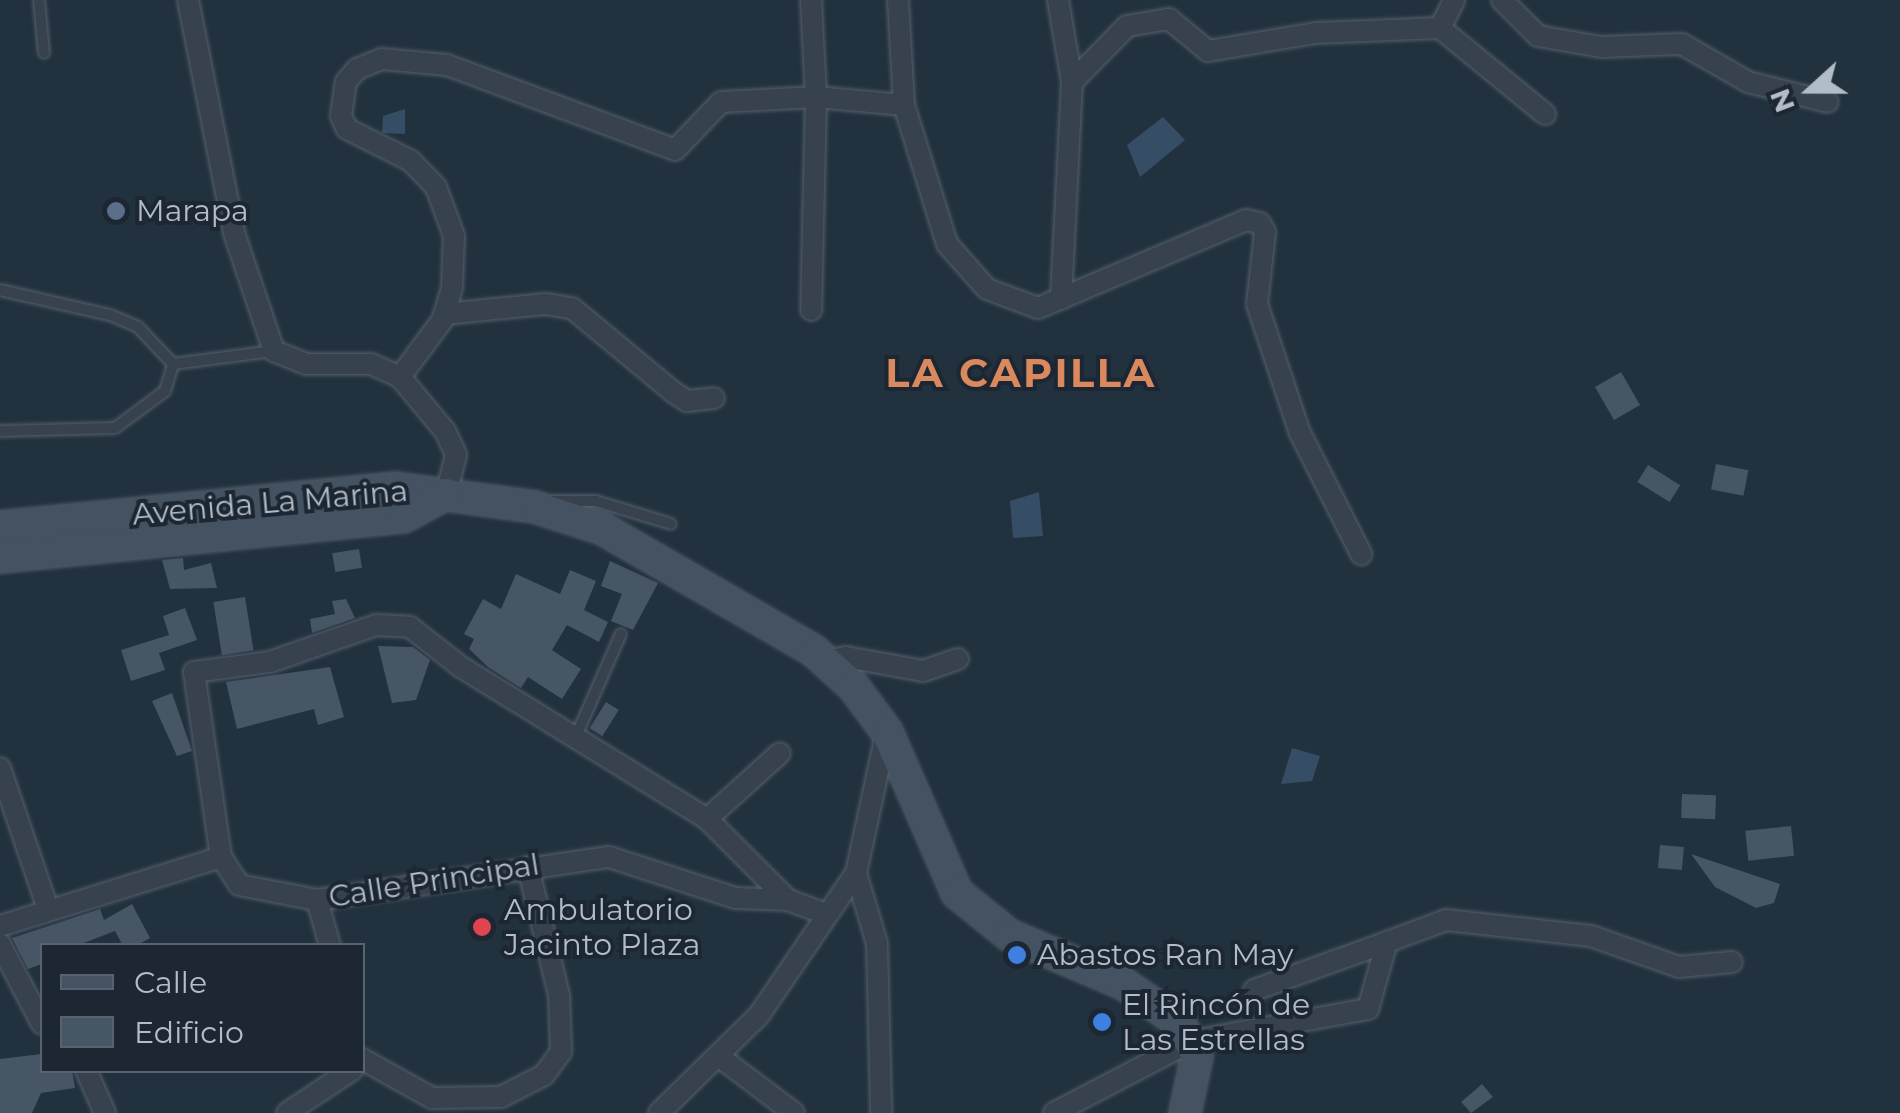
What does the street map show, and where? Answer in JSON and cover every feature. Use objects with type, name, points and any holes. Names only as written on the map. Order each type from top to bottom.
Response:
[{"type":"main road","name":"Avenida La Marina","points":[[0,527],[395,488],[446,494]]},
{"type":"main road","points":[[446,494],[535,507],[603,529],[826,661],[887,732],[956,893],[1009,934],[1124,984],[1179,1022],[1192,1041],[1196,1080],[1185,1113]]},
{"type":"main road","name":"Avenida La Marina","points":[[0,557],[403,517],[446,494]]},
{"type":"street","points":[[188,0],[234,232],[274,350],[307,364],[371,364],[400,376],[445,431],[456,455],[446,494]]},
{"type":"street","points":[[811,0],[816,97],[811,310]]},
{"type":"street","points":[[898,0],[904,105],[947,244],[987,289],[1038,308],[1232,226],[1260,223],[1265,232],[1257,304],[1300,434],[1360,554]]},
{"type":"street","points":[[1058,0],[1072,82],[1061,299]]},
{"type":"street","points":[[1440,28],[1454,0]]},
{"type":"street","points":[[1502,0],[1538,36],[1601,47],[1682,44],[1748,82],[1828,102]]},
{"type":"street","points":[[1072,82],[1127,26],[1148,19],[1169,19],[1208,51],[1316,33],[1440,28],[1545,114]]},
{"type":"street","points":[[400,376],[444,314],[454,236],[436,186],[411,161],[348,129],[341,116],[346,82],[356,68],[382,59],[447,65],[675,150],[715,104],[816,97],[904,105]]},
{"type":"street","points":[[444,314],[546,304],[572,308],[673,392],[688,400],[714,398]]},
{"type":"street","points":[[0,926],[47,906],[222,857],[194,672],[270,662],[376,625],[410,627],[461,666],[578,734],[707,819],[788,900]]},
{"type":"street","points":[[826,661],[846,657],[923,671],[958,660]]},
{"type":"street","points":[[659,1113],[721,1058],[759,1016],[856,874],[887,732]]},
{"type":"street","points":[[707,819],[780,752]]},
{"type":"street","points":[[0,768],[47,906]]},
{"type":"street","name":"Calle Principal","points":[[222,857],[239,885],[316,900],[608,856],[736,898],[788,900],[826,914]]},
{"type":"street","points":[[365,1063],[432,1098],[501,1097],[544,1075],[562,1052],[559,995],[528,867]]},
{"type":"street","points":[[856,874],[878,944],[880,1113]]},
{"type":"street","points":[[316,900],[329,943]]},
{"type":"street","points":[[1254,990],[1446,920],[1592,936],[1679,967],[1732,962]]},
{"type":"street","points":[[1054,1113],[1192,1041],[1368,1009],[1387,942]]},
{"type":"street","points":[[0,944],[40,1020]]},
{"type":"street","points":[[721,1058],[794,1113]]},
{"type":"street","points":[[87,1073],[105,1113]]},
{"type":"street","points":[[287,1113],[347,1073]]},
{"type":"lane","points":[[40,0],[44,52]]},
{"type":"lane","points":[[0,290],[110,315],[138,327],[173,364]]},
{"type":"lane","points":[[173,364],[274,350]]},
{"type":"lane","points":[[0,430],[116,428],[166,391],[173,364]]},
{"type":"lane","points":[[535,507],[557,500],[596,501],[672,524]]},
{"type":"lane","points":[[578,734],[621,634]]},
{"type":"water","points":[[405,109],[405,134],[382,133],[383,116]]},
{"type":"water","points":[[1163,117],[1185,140],[1140,177],[1127,145]]},
{"type":"water","points":[[1039,492],[1043,536],[1013,538],[1010,501]]},
{"type":"water","points":[[1292,748],[1320,756],[1312,781],[1281,784]]},
{"type":"building","points":[[1621,372],[1640,405],[1614,420],[1595,387]]},
{"type":"building","points":[[1716,464],[1748,470],[1743,496],[1711,490]]},
{"type":"building","points":[[1648,465],[1680,485],[1670,502],[1637,482]]},
{"type":"building","points":[[359,549],[362,568],[335,572],[332,553]]},
{"type":"building","points":[[183,558],[184,570],[211,563],[217,588],[170,589],[162,560]]},
{"type":"building","points":[[610,561],[658,583],[633,630],[611,621],[622,594],[601,586]]},
{"type":"building","points":[[570,570],[596,581],[584,610],[608,622],[599,642],[567,625],[552,650],[581,669],[562,699],[528,677],[521,688],[488,667],[469,649],[474,639],[464,634],[483,599],[501,609],[516,574],[560,594]]},
{"type":"building","points":[[245,597],[253,650],[222,655],[213,602]]},
{"type":"building","points":[[346,599],[355,618],[312,633],[310,619],[335,614],[332,601]]},
{"type":"building","points":[[185,608],[197,640],[159,653],[165,670],[131,681],[121,650],[169,635],[163,616]]},
{"type":"building","points":[[378,646],[413,647],[430,660],[416,700],[392,703]]},
{"type":"building","points":[[330,667],[344,717],[318,725],[314,709],[237,729],[226,682]]},
{"type":"building","points":[[172,693],[192,751],[177,756],[152,701]]},
{"type":"building","points":[[606,702],[619,710],[602,736],[590,728]]},
{"type":"building","points":[[1682,794],[1716,795],[1715,819],[1681,818]]},
{"type":"building","points":[[1791,826],[1794,856],[1748,861],[1745,831]]},
{"type":"building","points":[[1660,845],[1684,847],[1682,870],[1658,868]]},
{"type":"building","points":[[1691,854],[1780,884],[1774,903],[1756,908],[1715,887]]},
{"type":"building","points":[[132,904],[150,938],[141,943],[121,943],[115,931],[84,943],[40,943],[40,965],[28,969],[12,938],[100,909],[104,920]]},
{"type":"building","points":[[40,1054],[40,1073],[72,1073],[75,1088],[41,1093],[32,1113],[0,1113],[0,1059]]},
{"type":"building","points":[[1482,1084],[1493,1097],[1471,1113],[1461,1102]]},
{"type":"place","name":"Marapa","points":[[116,211]]},
{"type":"place","name":"Ambulatorio Jacinto Plaza","points":[[482,927]]},
{"type":"place","name":"Abastos Ran May","points":[[1017,955]]},
{"type":"place","name":"El Rincón de Las Estrellas","points":[[1102,1022]]},
{"type":"district","name":"LA CAPILLA","points":[[1021,373]]}]
